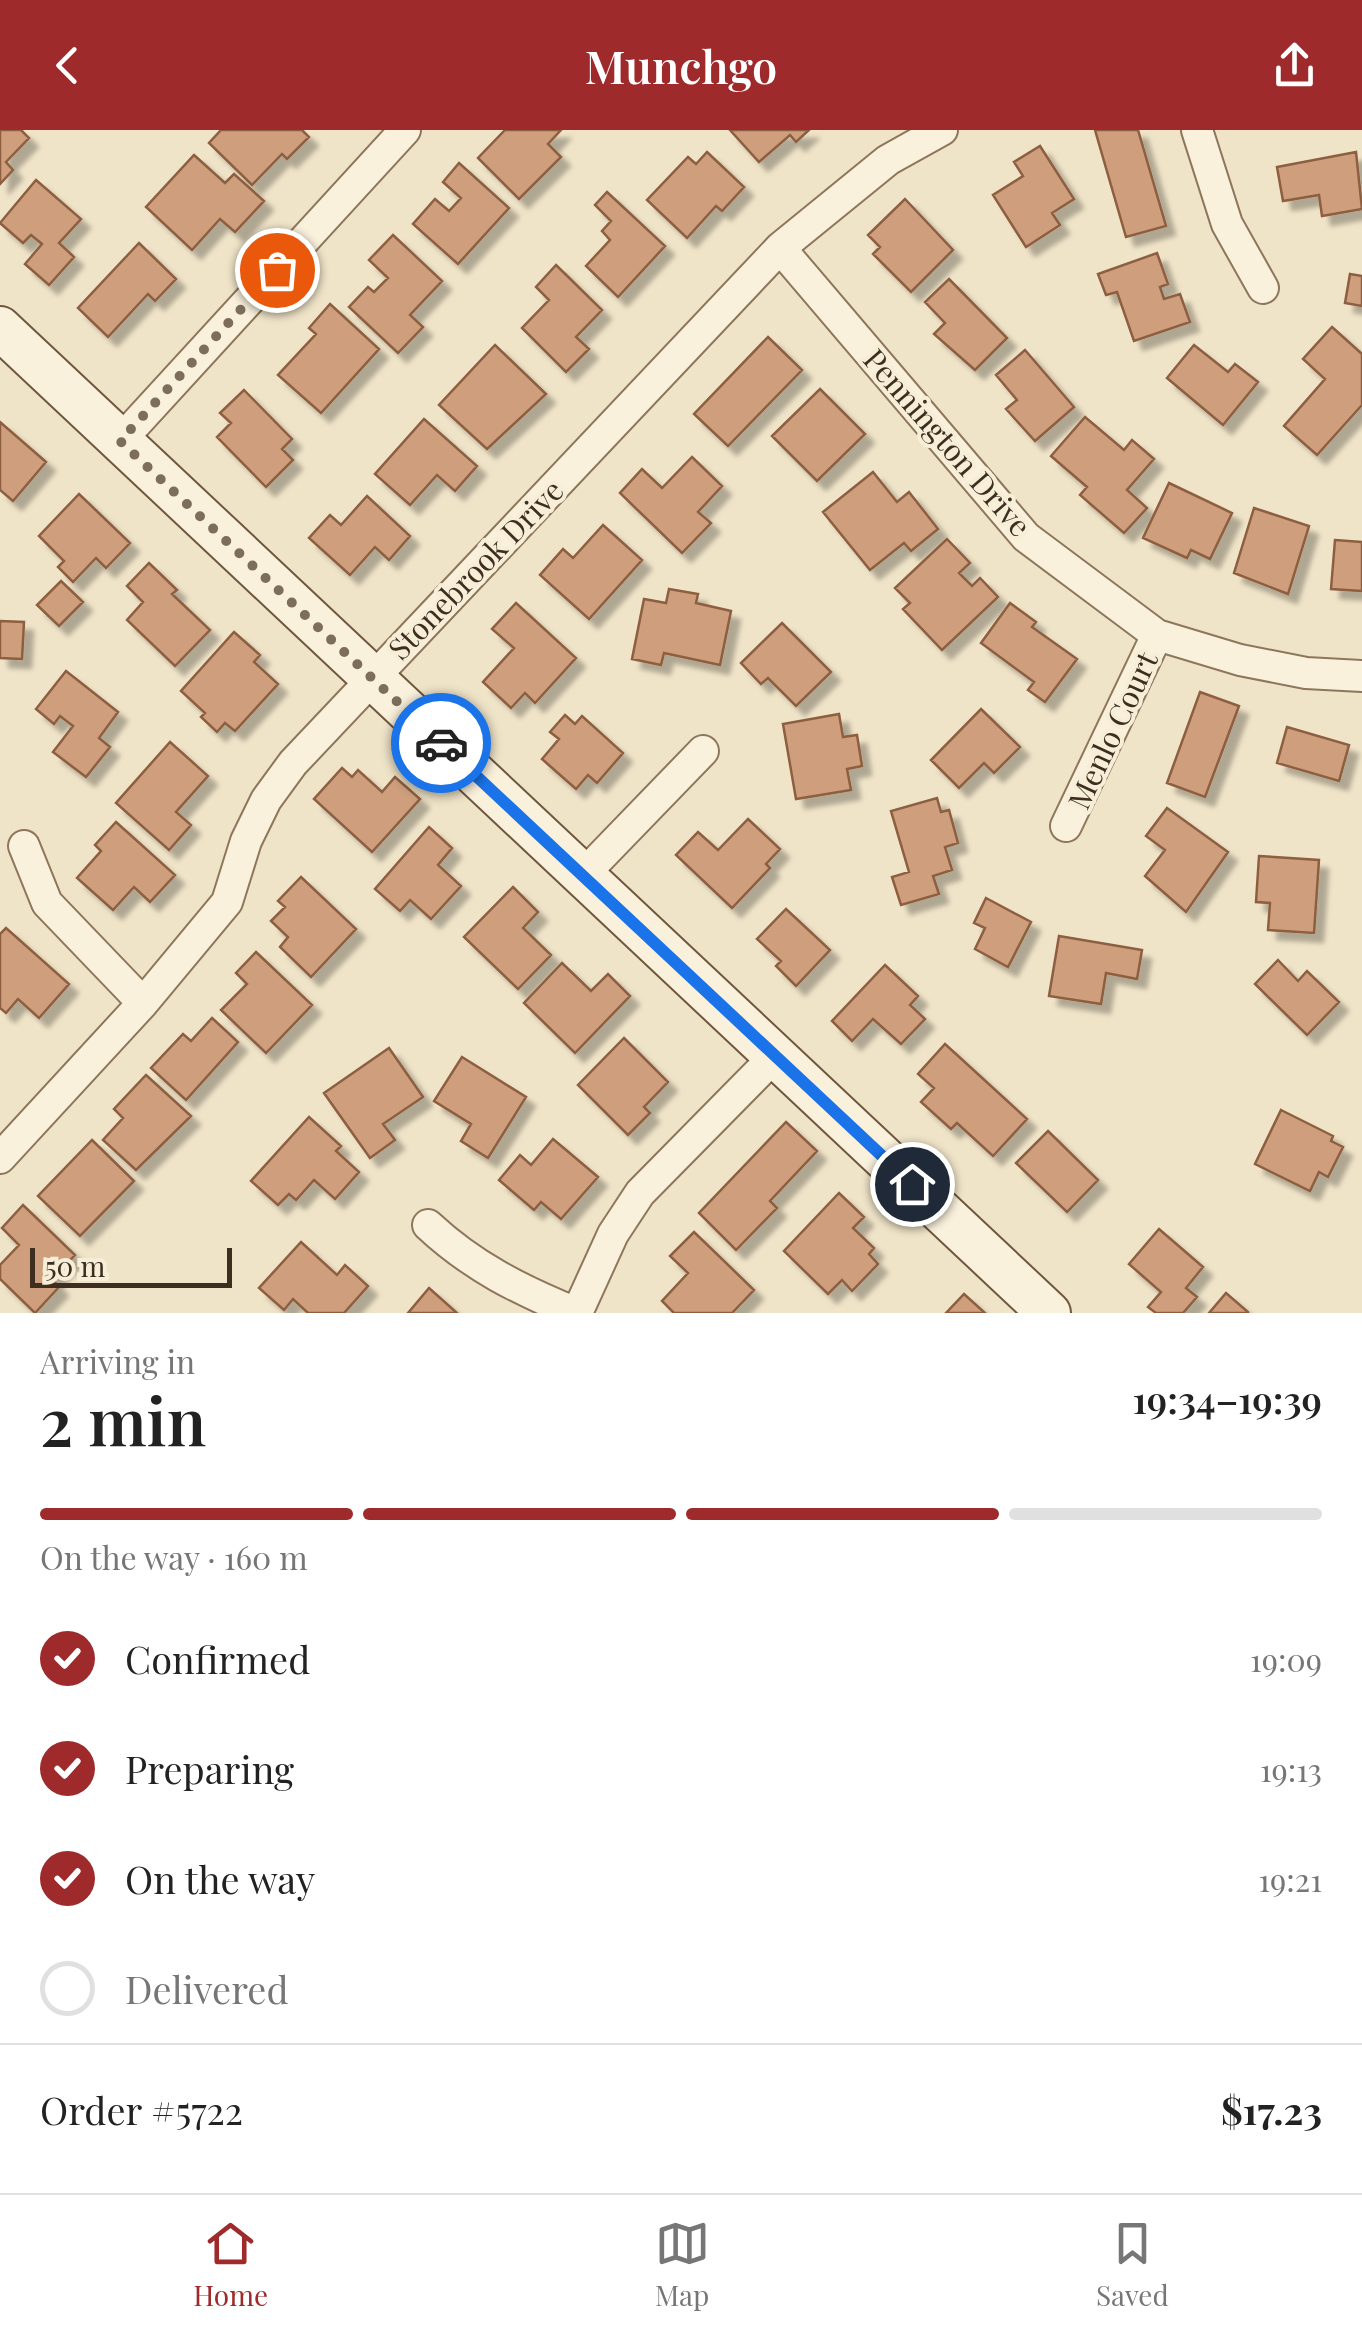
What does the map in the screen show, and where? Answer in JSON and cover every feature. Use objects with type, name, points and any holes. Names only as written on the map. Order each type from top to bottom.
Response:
[{"type":"street","points":[[120,441],[405,130]]},
{"type":"street","name":"Stonebrook Drive","points":[[0,1158],[143,1003],[227,902],[246,840],[266,800],[293,763],[780,248],[888,160],[942,130]]},
{"type":"street","points":[[1197,130],[1227,224],[1264,288]]},
{"type":"street","name":"Pennington Drive","points":[[780,248],[1026,536],[1157,635],[1240,660],[1306,673],[1362,676]]},
{"type":"street","points":[[0,328],[1049,1313]]},
{"type":"street","name":"Menlo Court","points":[[1066,826],[1157,635]]},
{"type":"street","points":[[583,876],[704,751]]},
{"type":"street","points":[[24,846],[46,903],[143,1003]]},
{"type":"street","points":[[428,1225],[459,1254],[504,1283],[577,1313],[613,1234],[640,1193],[775,1056]]},
{"type":"building","points":[[0,130],[21,130],[29,138],[6,162],[13,170],[0,184]]},
{"type":"building","points":[[221,130],[302,130],[309,137],[287,159],[282,154],[252,185],[209,143]]},
{"type":"building","points":[[505,130],[561,130],[548,144],[561,157],[519,199],[478,158]]},
{"type":"building","points":[[730,130],[809,130],[796,142],[790,135],[759,162]]},
{"type":"building","points":[[1095,130],[1138,130],[1166,226],[1126,237]]},
{"type":"building","points":[[1040,146],[1074,199],[1052,213],[1060,225],[1026,247],[993,195],[1023,176],[1014,162]]},
{"type":"building","points":[[707,152],[744,187],[722,211],[716,206],[687,238],[647,200],[688,157],[696,164]]},
{"type":"building","points":[[1356,152],[1362,209],[1322,216],[1319,195],[1283,201],[1277,167]]},
{"type":"building","points":[[194,155],[225,183],[234,174],[264,201],[235,232],[220,219],[192,250],[146,207]]},
{"type":"building","points":[[459,163],[509,208],[458,264],[413,224],[435,199],[449,211],[461,198],[443,182]]},
{"type":"building","points":[[36,180],[81,219],[59,243],[74,257],[49,285],[25,264],[42,244],[31,235],[23,243],[0,223]]},
{"type":"building","points":[[607,192],[665,246],[618,297],[586,266],[610,240],[602,231],[611,221],[595,205]]},
{"type":"building","points":[[905,199],[953,250],[911,292],[873,254],[880,247],[868,235]]},
{"type":"building","points":[[393,235],[442,281],[410,315],[423,327],[398,353],[349,307],[368,287],[374,292],[388,278],[369,260]]},
{"type":"building","points":[[139,243],[176,279],[155,301],[148,294],[108,337],[78,308]]},
{"type":"building","points":[[1157,253],[1168,284],[1160,287],[1164,299],[1180,294],[1190,322],[1134,341],[1117,292],[1106,295],[1098,274]]},
{"type":"building","points":[[556,265],[602,310],[576,337],[589,349],[566,372],[522,328],[549,300],[536,287]]},
{"type":"building","points":[[1350,274],[1362,276],[1362,306],[1345,303]]},
{"type":"building","points":[[949,279],[1007,338],[975,370],[934,334],[945,323],[925,302]]},
{"type":"building","points":[[330,304],[379,349],[321,413],[278,375],[316,334],[309,328]]},
{"type":"building","points":[[1332,327],[1362,354],[1362,405],[1317,455],[1284,426],[1325,379],[1303,359]]},
{"type":"building","points":[[768,337],[802,370],[728,446],[694,414]]},
{"type":"building","points":[[495,345],[546,394],[487,449],[439,405]]},
{"type":"building","points":[[1194,345],[1228,372],[1235,364],[1258,382],[1223,425],[1167,378]]},
{"type":"building","points":[[1025,350],[1074,407],[1035,441],[1006,409],[1017,400],[996,375]]},
{"type":"building","points":[[820,389],[865,434],[817,481],[772,436]]},
{"type":"building","points":[[244,390],[292,439],[282,449],[293,460],[266,487],[217,437],[231,423],[220,413]]},
{"type":"building","points":[[1085,417],[1124,450],[1132,440],[1154,459],[1127,490],[1147,508],[1124,533],[1080,495],[1087,487],[1051,456]]},
{"type":"building","points":[[424,419],[477,466],[455,491],[437,475],[410,505],[375,474]]},
{"type":"building","points":[[0,422],[46,462],[13,501],[0,490]]},
{"type":"building","points":[[692,457],[722,486],[698,512],[711,523],[682,553],[620,493],[642,469],[662,488]]},
{"type":"building","points":[[873,472],[897,502],[909,492],[938,529],[911,551],[904,543],[870,570],[823,512]]},
{"type":"building","points":[[1169,483],[1232,513],[1210,559],[1191,550],[1187,558],[1143,538]]},
{"type":"building","points":[[79,494],[130,543],[106,568],[96,558],[73,582],[58,567],[64,561],[39,536]]},
{"type":"building","points":[[367,496],[410,536],[389,560],[375,547],[350,575],[309,538],[330,515],[341,525]]},
{"type":"building","points":[[1254,508],[1309,526],[1288,594],[1234,573]]},
{"type":"building","points":[[603,525],[642,560],[589,619],[540,575],[563,549],[573,558]]},
{"type":"building","points":[[947,539],[970,563],[959,573],[972,586],[980,578],[998,597],[942,650],[903,609],[910,603],[895,588]]},
{"type":"building","points":[[1335,540],[1362,542],[1362,591],[1331,589]]},
{"type":"building","points":[[149,563],[177,590],[172,594],[210,630],[175,666],[127,620],[143,602],[127,586]]},
{"type":"building","points":[[61,581],[83,602],[59,626],[37,605]]},
{"type":"building","points":[[669,589],[698,594],[696,603],[731,611],[720,665],[664,653],[661,665],[632,659],[644,599],[666,603]]},
{"type":"building","points":[[516,603],[576,658],[535,703],[525,693],[511,708],[483,682],[514,648],[492,629]]},
{"type":"building","points":[[1010,603],[1036,622],[1032,627],[1077,659],[1045,702],[1028,690],[1034,682],[981,643]]},
{"type":"building","points":[[0,621],[24,622],[22,659],[0,658]]},
{"type":"building","points":[[782,623],[831,672],[796,706],[768,678],[761,684],[741,663]]},
{"type":"building","points":[[234,632],[260,655],[254,662],[278,684],[235,731],[225,723],[217,732],[201,717],[205,713],[181,691]]},
{"type":"building","points":[[66,671],[118,712],[99,738],[110,747],[86,777],[53,752],[73,726],[60,716],[54,724],[36,709]]},
{"type":"building","points":[[1200,692],[1239,706],[1205,797],[1167,783]]},
{"type":"building","points":[[981,709],[1020,747],[994,773],[984,763],[959,788],[931,760]]},
{"type":"building","points":[[839,714],[843,737],[857,735],[862,766],[847,769],[851,790],[796,799],[783,724]]},
{"type":"building","points":[[565,715],[575,724],[582,716],[623,753],[597,783],[588,775],[576,789],[542,759],[559,739],[550,732]]},
{"type":"building","points":[[1287,727],[1349,745],[1339,781],[1277,763]]},
{"type":"building","points":[[170,742],[208,776],[176,812],[191,825],[169,850],[116,803]]},
{"type":"building","points":[[342,768],[352,777],[358,770],[382,792],[395,777],[420,799],[372,852],[314,799]]},
{"type":"building","points":[[937,798],[941,812],[949,810],[958,843],[945,847],[952,870],[933,876],[939,894],[901,905],[892,877],[909,872],[891,811]]},
{"type":"building","points":[[1167,808],[1228,852],[1186,912],[1145,876],[1165,850],[1146,836]]},
{"type":"building","points":[[748,819],[780,849],[766,864],[770,868],[732,908],[676,855],[698,832],[718,850]]},
{"type":"building","points":[[116,822],[175,875],[150,902],[134,887],[113,910],[77,878],[101,851],[95,845]]},
{"type":"building","points":[[429,827],[452,848],[438,865],[461,886],[431,919],[410,900],[400,911],[375,889]]},
{"type":"building","points":[[1259,856],[1319,860],[1314,933],[1268,930],[1270,903],[1256,902]]},
{"type":"building","points":[[301,877],[356,929],[311,977],[280,947],[288,937],[271,921],[285,907],[278,901]]},
{"type":"building","points":[[513,887],[538,912],[523,928],[551,955],[518,989],[464,937]]},
{"type":"building","points":[[986,898],[1031,922],[1008,967],[975,949],[985,928],[974,923]]},
{"type":"building","points":[[786,909],[830,950],[796,986],[776,966],[781,961],[757,939]]},
{"type":"building","points":[[6,928],[69,984],[39,1018],[18,999],[6,1013],[0,1008],[0,934]]},
{"type":"building","points":[[1059,936],[1142,950],[1137,979],[1106,973],[1101,1004],[1049,996]]},
{"type":"building","points":[[256,952],[312,1005],[266,1053],[221,1010],[247,984],[236,973]]},
{"type":"building","points":[[1278,960],[1298,981],[1307,971],[1339,1002],[1307,1035],[1255,984]]},
{"type":"building","points":[[562,963],[591,991],[608,974],[630,996],[575,1053],[524,1003]]},
{"type":"building","points":[[885,965],[918,996],[910,1005],[925,1019],[901,1044],[873,1019],[852,1041],[832,1021]]},
{"type":"building","points":[[212,1018],[238,1042],[186,1100],[151,1068],[183,1034],[191,1041]]},
{"type":"building","points":[[624,1038],[668,1082],[644,1107],[650,1113],[628,1135],[578,1085]]},
{"type":"building","points":[[945,1044],[1027,1119],[993,1156],[957,1123],[951,1129],[921,1102],[934,1088],[918,1074]]},
{"type":"building","points":[[389,1048],[423,1097],[383,1124],[395,1140],[370,1158],[324,1093]]},
{"type":"building","points":[[462,1057],[526,1097],[488,1158],[461,1141],[471,1124],[434,1101]]},
{"type":"building","points":[[146,1075],[191,1116],[136,1170],[103,1140],[123,1118],[114,1109]]},
{"type":"building","points":[[1281,1110],[1333,1136],[1331,1141],[1343,1147],[1328,1177],[1319,1172],[1310,1191],[1255,1164]]},
{"type":"building","points":[[309,1117],[341,1146],[336,1151],[359,1172],[335,1199],[314,1180],[296,1200],[289,1194],[278,1205],[251,1181]]},
{"type":"building","points":[[786,1122],[817,1151],[770,1201],[777,1208],[736,1250],[699,1213]]},
{"type":"building","points":[[1048,1131],[1098,1180],[1067,1212],[1016,1163]]},
{"type":"building","points":[[553,1139],[598,1177],[561,1219],[541,1202],[534,1210],[499,1180],[520,1155],[531,1165]]},
{"type":"building","points":[[92,1140],[134,1181],[80,1236],[38,1196]]},
{"type":"building","points":[[839,1193],[864,1217],[853,1228],[874,1248],[869,1254],[878,1264],[852,1291],[842,1280],[828,1294],[784,1251]]},
{"type":"building","points":[[23,1205],[75,1255],[52,1279],[59,1287],[35,1313],[0,1279],[0,1265],[19,1245],[2,1228]]},
{"type":"building","points":[[1159,1229],[1203,1267],[1186,1288],[1197,1297],[1183,1313],[1156,1313],[1148,1307],[1161,1292],[1129,1264]]},
{"type":"building","points":[[694,1232],[754,1290],[732,1313],[674,1313],[662,1301],[688,1273],[670,1256]]},
{"type":"building","points":[[301,1242],[337,1275],[345,1265],[368,1286],[344,1313],[308,1313],[293,1299],[284,1310],[259,1288]]},
{"type":"building","points":[[429,1288],[457,1313],[408,1313]]},
{"type":"building","points":[[1226,1293],[1248,1312],[1248,1313],[1209,1313]]},
{"type":"building","points":[[964,1294],[985,1313],[946,1313]]},
{"type":"way so far","points":[[277,270],[120,441],[441,743]]},
{"type":"route","points":[[441,743],[912,1184]]}]
